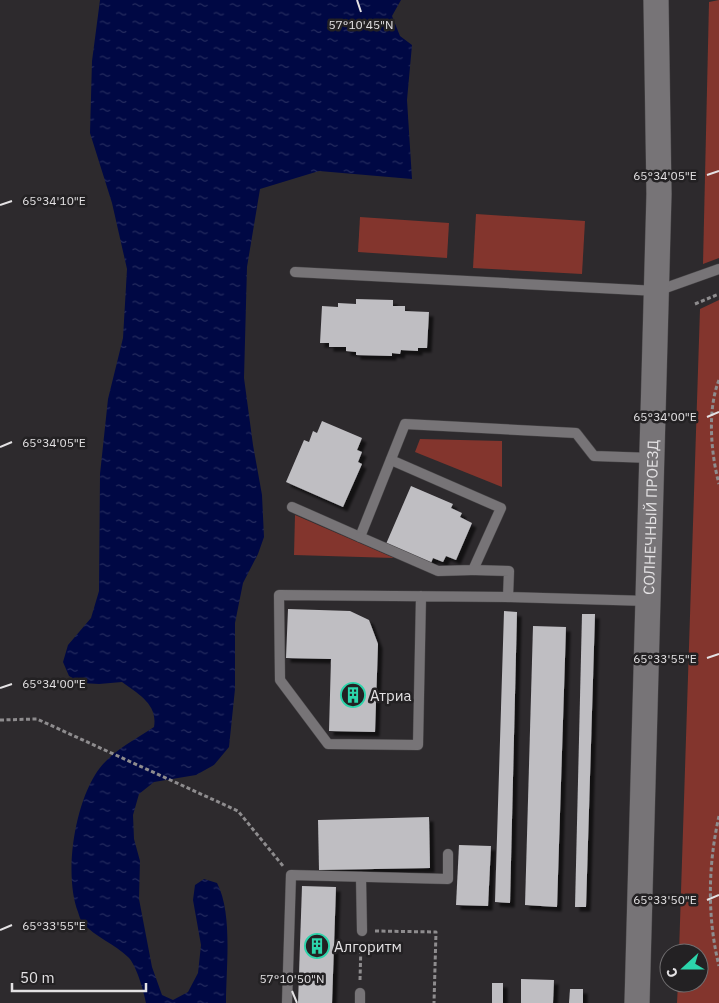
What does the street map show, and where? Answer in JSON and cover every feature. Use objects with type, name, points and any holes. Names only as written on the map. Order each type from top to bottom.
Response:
[{"type":"street","name":"СОЛНЕЧНЫЙ ПРОЕЗД","points":[[637,1003],[659,194],[656,0]]},
{"type":"lane","points":[[295,272],[657,291],[719,269]]},
{"type":"lane","points":[[360,537],[405,424],[576,433],[594,456],[653,458]]},
{"type":"lane","points":[[391,460],[501,508],[472,570]]},
{"type":"lane","points":[[292,507],[438,571],[509,571],[508,597]]},
{"type":"lane","points":[[421,596],[418,745],[328,744],[280,680],[279,595],[421,596],[508,597],[648,601]]},
{"type":"lane","points":[[287,1003],[291,875],[448,879],[448,854]]},
{"type":"lane","points":[[361,877],[362,931]]},
{"type":"path","points":[[695,304],[719,294]]},
{"type":"path","points":[[719,380],[713,410],[712,434],[714,460],[719,484]]},
{"type":"path","points":[[0,720],[37,719],[238,811],[291,875]]},
{"type":"path","points":[[719,816],[714,843],[710,892],[712,934],[719,966]]},
{"type":"path","points":[[360,998],[362,931],[436,932],[434,1003]]},
{"type":"shaded area","points":[[719,0],[719,258],[703,264],[709,2]]},
{"type":"shaded area","points":[[476,214],[585,221],[582,274],[473,268]]},
{"type":"shaded area","points":[[360,217],[449,223],[447,258],[358,252]]},
{"type":"shaded area","points":[[719,300],[719,1003],[677,1003],[678,993],[709,993],[709,943],[679,943],[700,309]]},
{"type":"shaded area","points":[[420,439],[502,441],[502,487],[415,452]]},
{"type":"shaded area","points":[[295,515],[394,558],[294,555]]},
{"type":"water","points":[[100,0],[401,0],[392,16],[400,36],[412,45],[407,100],[412,179],[319,171],[260,189],[247,267],[244,378],[262,495],[264,537],[258,554],[243,583],[235,623],[235,689],[229,747],[214,765],[196,775],[154,782],[139,794],[133,815],[134,839],[140,861],[139,899],[152,967],[162,995],[173,1000],[188,992],[198,973],[201,945],[193,900],[195,885],[204,879],[217,883],[225,909],[228,941],[226,1003],[146,1003],[131,961],[123,952],[83,923],[74,897],[72,880],[73,842],[88,789],[100,767],[107,760],[154,727],[153,712],[146,700],[122,682],[82,683],[69,676],[63,662],[68,645],[91,618],[99,591],[100,474],[108,399],[123,338],[127,269],[112,203],[90,133],[92,61]]},
{"type":"building","points":[[356,299],[393,300],[393,306],[405,306],[405,311],[429,312],[427,348],[418,348],[418,351],[401,350],[400,354],[392,353],[392,356],[356,355],[356,352],[346,351],[346,347],[329,347],[329,343],[320,343],[322,306],[338,307],[338,303],[356,304]]},
{"type":"building","points":[[322,421],[362,438],[357,450],[362,452],[358,462],[362,464],[343,507],[286,482],[304,440],[309,442],[313,431],[317,433]]},
{"type":"building","points":[[411,486],[453,504],[451,508],[462,513],[460,517],[472,523],[456,560],[446,556],[443,562],[433,558],[431,563],[386,544]]},
{"type":"building","name":"Атриа","points":[[288,609],[350,611],[369,620],[378,644],[375,732],[329,731],[331,659],[286,658]]},
{"type":"building","points":[[504,611],[517,612],[510,903],[495,902]]},
{"type":"building","points":[[582,614],[595,614],[586,907],[575,907]]},
{"type":"building","points":[[533,626],[566,627],[557,907],[525,905]]},
{"type":"building","points":[[429,817],[430,868],[319,870],[318,820]]},
{"type":"building","points":[[459,845],[491,846],[488,906],[456,905]]},
{"type":"building","name":"Алгоритм","points":[[302,886],[336,887],[332,1003],[298,1003]]},
{"type":"building","points":[[521,979],[554,980],[553,1003],[521,1003]]},
{"type":"building","points":[[492,983],[503,983],[503,1003],[492,1003]]},
{"type":"building","points":[[570,989],[583,989],[583,1003],[569,1003]]},
{"type":"place","name":"Атриа","points":[[353,695]]},
{"type":"place","name":"Алгоритм","points":[[317,946]]}]
